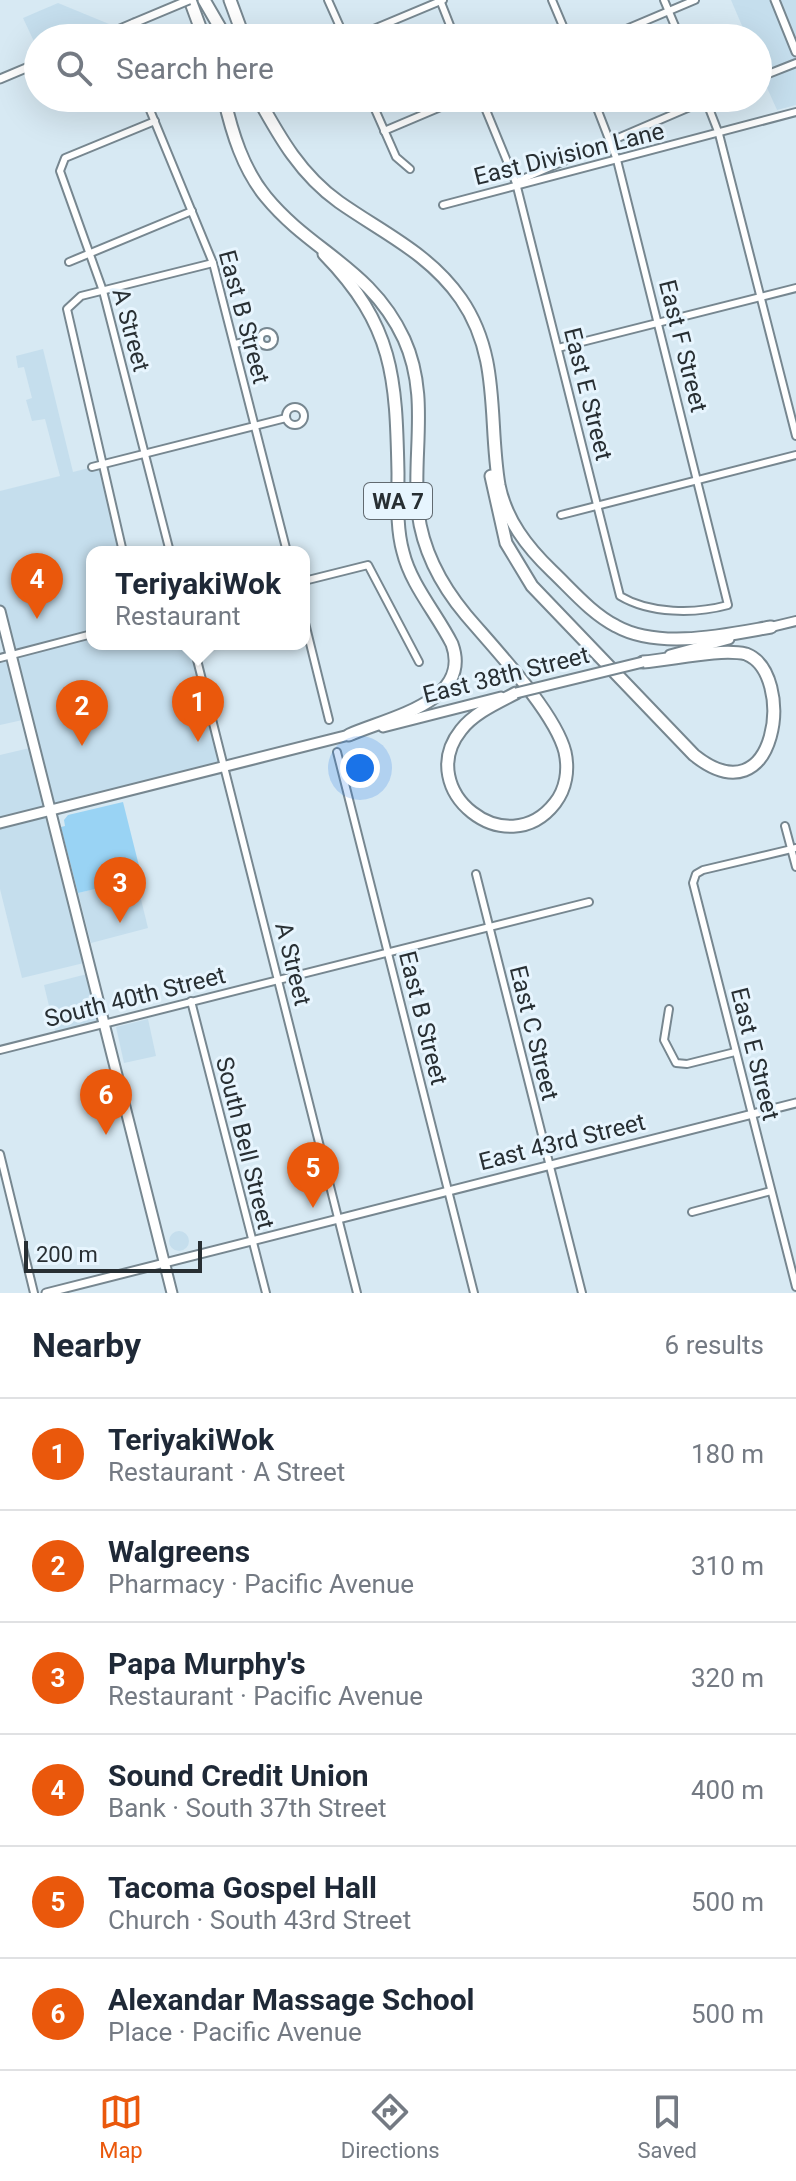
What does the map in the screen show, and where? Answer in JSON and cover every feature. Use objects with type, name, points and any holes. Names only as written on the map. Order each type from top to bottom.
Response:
[{"type":"highway","points":[[182,0],[198,24]]},
{"type":"highway","points":[[189,0],[200,24]]},
{"type":"highway","points":[[201,0],[204,24]]},
{"type":"highway","points":[[201,0],[217,24]]},
{"type":"highway","points":[[230,0],[239,24]]},
{"type":"highway","name":"WA 7","points":[[229,112],[251,174],[265,196],[356,289],[382,335],[393,382],[403,555],[452,644],[456,659],[453,677],[437,698],[349,735]]},
{"type":"highway","points":[[266,112],[285,146],[321,187],[418,252],[450,284],[480,331],[493,388],[499,484],[510,519],[529,548],[591,609],[628,632],[659,637],[771,627]]},
{"type":"highway","points":[[272,112],[285,146]]},
{"type":"highway","points":[[293,222],[357,273],[400,331],[418,380],[421,425],[418,506],[428,554],[444,585],[539,706],[565,751],[565,782],[555,803],[531,822],[502,827],[487,824],[467,811],[456,797],[449,763],[451,747],[466,724],[516,693]]},
{"type":"highway","points":[[493,388],[491,473],[500,523],[515,561],[553,611],[704,762],[726,771],[745,771],[776,755]]},
{"type":"highway","points":[[643,662],[742,653],[763,660],[783,678]]},
{"type":"main road","points":[[0,611],[172,1293]]},
{"type":"main road","name":"East 38th Street","points":[[224,767],[796,621]]},
{"type":"main road","name":"WA 7","points":[[0,823],[224,767]]},
{"type":"street","points":[[133,24],[189,0]]},
{"type":"street","points":[[328,0],[339,24]]},
{"type":"street","points":[[385,24],[441,0],[450,24]]},
{"type":"street","points":[[552,0],[562,24]]},
{"type":"street","points":[[664,0],[674,24]]},
{"type":"street","points":[[638,24],[695,0]]},
{"type":"street","points":[[775,0],[796,52]]},
{"type":"street","points":[[772,72],[796,63]]},
{"type":"street","points":[[0,79],[24,69]]},
{"type":"street","name":"East B Street","points":[[151,112],[213,263],[285,546]]},
{"type":"street","points":[[376,112],[399,161],[410,169]]},
{"type":"street","points":[[384,131],[429,112]]},
{"type":"street","name":"East E Street","points":[[487,112],[516,183],[620,596],[639,606],[660,609],[728,605]]},
{"type":"street","name":"East F Street","points":[[599,112],[617,160],[728,605]]},
{"type":"street","points":[[516,183],[676,112]]},
{"type":"street","points":[[711,112],[796,436]]},
{"type":"street","name":"East Division Lane","points":[[443,205],[516,183],[617,160],[796,112]]},
{"type":"street","name":"A Street","points":[[155,121],[70,156],[60,167],[103,291],[168,546]]},
{"type":"street","points":[[69,262],[192,211]]},
{"type":"street","points":[[121,546],[66,311],[77,298],[213,263]]},
{"type":"street","points":[[558,348],[796,288]]},
{"type":"street","points":[[235,344],[260,338]]},
{"type":"street","points":[[92,467],[286,418]]},
{"type":"street","points":[[561,515],[796,455]]},
{"type":"street","points":[[310,580],[368,565],[419,662]]},
{"type":"street","points":[[0,658],[86,636]]},
{"type":"street","points":[[310,643],[329,720]]},
{"type":"street","name":"A Street","points":[[195,650],[357,1293]]},
{"type":"street","name":"East B Street","points":[[337,752],[474,1293]]},
{"type":"street","points":[[785,826],[794,849],[796,867]]},
{"type":"street","name":"East E Street","points":[[794,849],[708,868],[694,877],[693,888],[796,1287]]},
{"type":"street","name":"East C Street","points":[[476,874],[582,1293]]},
{"type":"street","name":"South 40th Street","points":[[0,1050],[589,902]]},
{"type":"street","name":"South Bell Street","points":[[191,1001],[266,1293]]},
{"type":"street","points":[[669,1009],[664,1040],[676,1063],[687,1064],[735,1052]]},
{"type":"street","name":"East 43rd Street","points":[[46,1293],[796,1103]]},
{"type":"street","points":[[0,1154],[34,1293]]},
{"type":"street","points":[[692,1212],[771,1191]]},
{"type":"shaded area","points":[[731,0],[796,0],[796,105],[777,110],[772,99],[772,24],[741,24]]},
{"type":"shaded area","points":[[58,3],[109,24],[26,24],[23,18]]},
{"type":"shaded area","points":[[43,349],[73,472],[101,465],[121,546],[86,546],[86,650],[195,650],[224,767],[50,810],[88,962],[22,978],[0,889],[0,755],[34,747],[27,719],[0,725],[0,658],[10,655],[0,611],[0,491],[60,476],[45,419],[32,421],[26,400],[32,398],[24,367],[18,368],[16,356]]},
{"type":"shaded area","points":[[123,802],[142,878],[78,893],[61,827],[65,826],[64,820],[68,815]]},
{"type":"shaded area","points":[[136,879],[148,928],[91,943],[78,893]]},
{"type":"shaded area","points":[[91,973],[104,1023],[56,1035],[44,985]]},
{"type":"shaded area","points":[[148,1019],[156,1056],[124,1063],[116,1027]]},
{"type":"shaded area","points":[[179,1231],[186,1234],[189,1241],[186,1248],[179,1251],[172,1248],[169,1241],[172,1234]]},
{"type":"place","name":"Sound Credit Union","points":[[37,619]]},
{"type":"place","name":"TeriyakiWok","points":[[198,742]]},
{"type":"place","name":"Walgreens","points":[[82,746]]},
{"type":"place","name":"Papa Murphy's","points":[[120,923]]},
{"type":"place","name":"Alexandar Massage School","points":[[106,1135]]},
{"type":"place","name":"Tacoma Gospel Hall","points":[[313,1208]]}]
